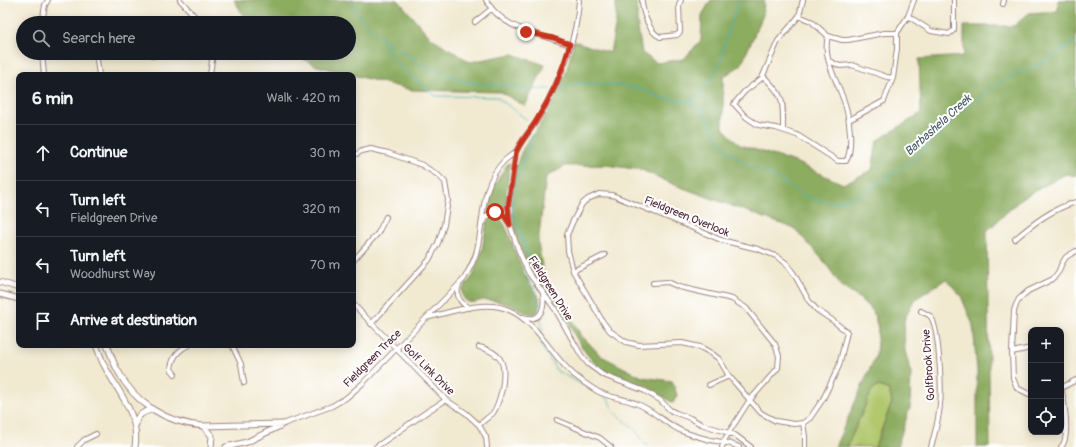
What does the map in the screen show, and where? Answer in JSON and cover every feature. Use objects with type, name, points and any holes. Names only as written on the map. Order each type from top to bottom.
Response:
[{"type":"street","points":[[43,16],[45,5],[48,0]]},
{"type":"street","points":[[180,0],[195,16]]},
{"type":"street","points":[[486,0],[491,9],[506,22],[517,28],[570,44]]},
{"type":"street","name":"Fieldgreen Drive","points":[[579,0],[566,59],[549,98],[537,120],[518,146],[516,152],[508,207],[510,225],[525,266],[558,314],[581,355],[594,369],[609,378],[645,390],[660,400],[670,410],[702,424],[735,435],[751,447]]},
{"type":"street","points":[[642,0],[644,14],[654,33],[660,38],[677,35],[680,32],[679,5],[681,0]]},
{"type":"street","points":[[803,0],[799,16],[778,41],[763,76],[744,92],[734,104],[746,117],[758,125],[783,129],[809,141],[838,161],[846,161],[849,157],[849,120],[845,102],[832,76],[826,44],[828,36]]},
{"type":"street","points":[[849,120],[884,100],[893,78],[897,49],[897,33],[908,16],[914,0]]},
{"type":"street","points":[[908,16],[931,31],[949,34],[954,30],[954,0]]},
{"type":"street","points":[[475,22],[491,9]]},
{"type":"street","points":[[799,16],[811,21],[828,36],[842,40],[884,33],[897,33]]},
{"type":"street","points":[[43,60],[44,72]]},
{"type":"street","points":[[97,60],[99,72]]},
{"type":"street","points":[[210,72],[212,60]]},
{"type":"street","points":[[829,61],[840,66],[852,65],[893,78]]},
{"type":"street","points":[[763,76],[773,85],[782,99],[783,129]]},
{"type":"street","points":[[356,154],[371,149],[388,152],[422,165],[438,175],[445,182],[448,200],[444,225],[429,260],[371,324]]},
{"type":"street","name":"Fieldgreen Trace","points":[[108,348],[117,370],[136,397],[151,410],[191,425],[282,424],[332,406],[346,398],[362,384],[464,279],[473,263],[478,246],[482,224],[483,204],[487,189],[492,178],[504,162],[516,152]]},
{"type":"street","name":"Fieldgreen Overlook","points":[[599,194],[612,195],[721,240],[758,249],[776,256],[786,263],[817,310],[847,332],[839,366],[823,398],[810,418],[803,423],[794,424],[776,421],[761,413],[749,401],[729,376],[719,359],[700,347],[682,343],[639,345],[626,342],[615,335],[603,322],[573,271],[568,251],[567,235],[582,204],[588,199],[599,194]]},
{"type":"street","points":[[1015,239],[1044,216],[1061,207],[1076,202]]},
{"type":"street","points":[[482,224],[485,217],[495,212],[503,214],[510,225]]},
{"type":"street","points":[[356,258],[378,234],[386,218]]},
{"type":"street","points":[[1028,394],[1017,388],[1013,378],[1012,352],[1014,311],[1019,300],[1028,291],[1053,279],[1066,257],[1076,251]]},
{"type":"street","points":[[573,271],[605,255]]},
{"type":"street","points":[[0,282],[16,287]]},
{"type":"street","points":[[653,283],[668,282],[679,287],[732,299],[746,308],[771,338],[777,350],[779,356],[778,368],[749,401],[724,441],[722,447]]},
{"type":"street","points":[[460,283],[458,289],[459,298],[464,305],[469,308]]},
{"type":"street","points":[[519,316],[532,318],[540,314],[544,300],[543,293]]},
{"type":"street","points":[[0,294],[16,298]]},
{"type":"street","points":[[426,318],[478,305],[494,305],[508,309],[529,322],[572,373],[598,392],[617,399],[634,402],[671,425],[684,431],[709,440],[724,441],[739,447]]},
{"type":"street","name":"Golf Link Drive","points":[[356,309],[446,400],[466,413],[479,425],[486,437],[487,447]]},
{"type":"street","name":"Golfbrook Drive","points":[[921,311],[930,316],[935,326],[938,350],[940,403],[938,421],[931,447]]},
{"type":"street","points":[[479,347],[489,349],[499,356],[504,370],[501,394],[497,406],[479,425]]},
{"type":"street","points":[[97,348],[104,365],[129,407],[134,421],[136,438]]},
{"type":"street","points":[[175,374],[171,369],[172,361],[184,348]]},
{"type":"street","points":[[233,348],[241,364],[244,383]]},
{"type":"street","points":[[1012,352],[1028,349]]},
{"type":"street","points":[[709,385],[729,376]]},
{"type":"street","points":[[1064,386],[1076,380]]},
{"type":"street","points":[[1061,447],[1064,445],[1065,437],[1066,413],[1063,399]]},
{"type":"street","points":[[376,447],[428,410],[446,400]]},
{"type":"street","points":[[135,447],[136,419],[151,410]]},
{"type":"street","points":[[557,420],[600,438],[611,447]]},
{"type":"street","points":[[803,423],[805,447]]},
{"type":"street","points":[[226,447],[247,442],[282,424]]},
{"type":"street","points":[[203,426],[212,436],[210,447]]},
{"type":"street","points":[[77,447],[84,440],[96,434]]},
{"type":"green space","points":[[234,0],[398,0],[430,37],[470,62],[513,54],[545,65],[525,106],[501,92],[412,90],[356,76],[356,72],[341,72],[317,66],[305,60],[356,60],[356,16],[244,16]]},
{"type":"green space","points":[[616,0],[637,0],[637,22],[642,53],[657,63],[684,59],[701,40],[702,15],[711,0],[764,0],[763,15],[741,65],[723,77],[723,128],[740,145],[795,162],[843,184],[872,170],[877,141],[921,113],[919,59],[964,56],[964,26],[1014,26],[1029,13],[1058,11],[1058,0],[1076,0],[1076,176],[1066,174],[1022,198],[987,231],[990,447],[977,447],[977,371],[973,325],[961,296],[946,279],[914,300],[904,320],[905,351],[911,372],[910,407],[897,447],[875,447],[892,402],[889,390],[879,386],[872,390],[847,447],[835,447],[876,355],[878,328],[873,311],[859,298],[842,287],[824,261],[795,229],[675,185],[642,170],[606,165],[565,166],[546,177],[538,243],[543,272],[581,335],[601,356],[642,377],[672,381],[677,395],[673,403],[646,387],[615,375],[600,367],[582,348],[561,310],[532,272],[523,253],[514,227],[512,213],[513,185],[521,152],[542,122],[555,99],[569,62],[574,41],[610,53],[616,22]]},
{"type":"green space","points":[[508,163],[510,164],[505,209],[503,210],[498,208],[488,210],[486,209],[492,190]]},
{"type":"green space","points":[[490,218],[500,218],[503,223],[518,260],[531,286],[537,293],[540,304],[537,313],[530,314],[513,306],[492,301],[485,300],[469,302],[463,296],[462,290],[473,276],[482,250],[487,222]]},
{"type":"green space","points":[[879,386],[889,390],[892,402],[875,447],[847,447],[872,389]]},
{"type":"waterway","name":"Barbashela Creek","points":[[350,0],[362,19],[374,32],[424,66],[467,82],[504,85],[528,90],[550,89]]},
{"type":"waterway","points":[[688,102],[699,95],[716,71],[721,59],[729,28],[740,0]]},
{"type":"waterway","points":[[381,39],[388,52],[396,62],[409,75],[436,96],[497,97],[526,119]]},
{"type":"waterway","name":"Barbashela Creek","points":[[558,88],[579,83],[622,85],[640,89],[663,98],[688,102],[703,111],[724,147],[733,155],[752,167],[774,176],[804,196],[822,201],[836,202],[854,197],[870,189],[911,161],[935,141],[955,118],[989,90],[1010,77],[1044,62],[1059,51],[1076,42]]},
{"type":"waterway","points":[[527,264],[529,260],[512,207],[512,195],[518,174],[534,133]]},
{"type":"waterway","points":[[524,268],[522,270],[534,287],[539,310]]},
{"type":"waterway","points":[[541,316],[542,334]]},
{"type":"waterway","points":[[541,340],[541,345],[557,371],[590,389]]},
{"type":"waterway","points":[[603,396],[608,399],[617,415],[633,427],[648,447]]},
{"type":"route","points":[[495,212],[500,212],[503,214],[510,225],[508,207],[516,152],[518,146],[537,120],[559,79],[570,44],[553,38],[526,32]]}]
